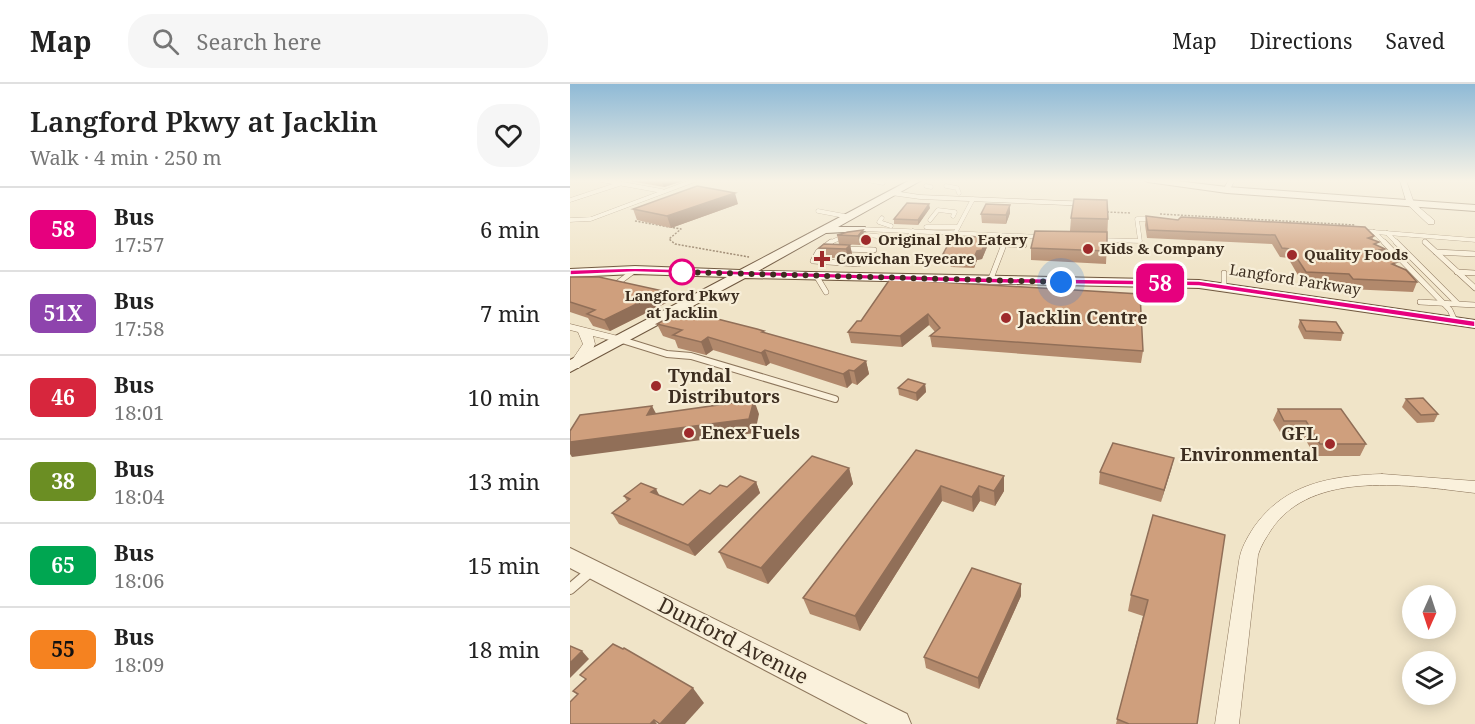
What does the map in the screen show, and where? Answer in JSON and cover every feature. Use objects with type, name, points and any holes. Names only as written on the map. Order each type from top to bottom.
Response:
[{"type":"main road","points":[[573,366],[863,210]]},
{"type":"main road","points":[[848,218],[861,229]]},
{"type":"main road","points":[[822,232],[861,229]]},
{"type":"main road","points":[[708,294],[788,276],[778,256]]},
{"type":"main road","name":"Langford Parkway","points":[[570,273],[635,270],[990,281],[1224,279],[1475,324]]},
{"type":"main road","points":[[701,272],[708,294]]},
{"type":"street","points":[[1418,210],[1431,222]]},
{"type":"street","points":[[570,327],[622,340]]},
{"type":"street","points":[[573,366],[590,344],[590,339],[584,331]]},
{"type":"street","points":[[1227,724],[1252,544],[1278,507],[1310,489],[1353,481],[1410,481],[1475,487]]},
{"type":"street","name":"Dunford Avenue","points":[[570,557],[897,724]]},
{"type":"lane","points":[[570,220],[591,219],[617,210]]},
{"type":"lane","points":[[955,233],[967,210]]},
{"type":"lane","points":[[818,211],[848,218]]},
{"type":"lane","points":[[935,226],[939,220],[928,220],[936,211],[954,211],[953,216]]},
{"type":"lane","points":[[882,218],[879,222],[881,224],[913,231],[1007,236],[1032,235],[1050,238]]},
{"type":"lane","points":[[1093,239],[1140,241],[1137,219],[1160,220]]},
{"type":"lane","points":[[861,229],[907,229],[966,224]]},
{"type":"lane","points":[[866,261],[858,264],[813,261],[812,258],[835,240],[851,234],[907,239],[913,231]]},
{"type":"lane","points":[[1131,231],[1139,232]]},
{"type":"lane","points":[[1352,231],[1475,240]]},
{"type":"lane","points":[[1374,232],[1443,303],[1455,321]]},
{"type":"lane","points":[[1387,233],[1457,303]]},
{"type":"lane","points":[[990,281],[1007,236]]},
{"type":"lane","points":[[1425,242],[1475,288]]},
{"type":"lane","points":[[992,243],[1024,245]]},
{"type":"lane","points":[[822,248],[874,250]]},
{"type":"lane","points":[[1435,252],[1475,254]]},
{"type":"lane","points":[[615,285],[635,270]]},
{"type":"lane","points":[[1457,272],[1475,273]]},
{"type":"lane","points":[[818,277],[826,292]]},
{"type":"lane","points":[[1420,302],[1475,305]]},
{"type":"lane","points":[[622,340],[667,354],[692,356],[835,399]]},
{"type":"lane","points":[[570,589],[593,570]]},
{"type":"path","points":[[1100,212],[1134,213]]},
{"type":"path","points":[[1157,214],[1363,226]]},
{"type":"path","points":[[635,221],[681,229],[669,239],[675,244],[698,250],[731,252],[754,258]]},
{"type":"building","points":[[637,210],[685,210],[667,216]]},
{"type":"building","points":[[901,210],[925,210],[918,220],[894,219]]},
{"type":"building","points":[[983,210],[1008,210],[1006,215],[981,214]]},
{"type":"building","points":[[1072,210],[1108,210],[1108,219],[1071,218]]},
{"type":"building","points":[[1146,216],[1178,220],[1181,217],[1365,227],[1374,236],[1368,238],[1379,242],[1374,244],[1385,249],[1379,250],[1392,255],[1386,257],[1398,262],[1392,264],[1406,270],[1417,282],[1353,279],[1349,274],[1306,272],[1291,249],[1282,248],[1275,235],[1148,230]]},
{"type":"building","points":[[863,230],[858,236],[837,235],[848,232]]},
{"type":"building","points":[[1035,231],[1107,232],[1107,251],[1031,248]]},
{"type":"building","points":[[968,236],[987,238],[982,250],[977,251],[974,258],[950,257],[943,254],[950,241]]},
{"type":"building","points":[[824,244],[850,245],[846,249],[819,248]]},
{"type":"building","points":[[570,277],[599,277],[663,291],[604,320],[587,314],[595,310],[570,302]]},
{"type":"building","name":"Jacklin Centre","points":[[890,279],[1140,294],[1143,351],[930,336],[940,328],[928,314],[900,336],[848,332],[857,321],[861,321]]},
{"type":"building","points":[[682,310],[866,361],[854,371],[849,370],[843,374],[765,350],[761,353],[708,337],[701,342],[673,335],[682,330],[657,324]]},
{"type":"building","points":[[1300,320],[1336,322],[1343,333],[1306,331]]},
{"type":"building","points":[[908,379],[925,384],[916,393],[898,388]]},
{"type":"building","points":[[1423,398],[1438,414],[1421,415],[1406,399]]},
{"type":"building","points":[[754,400],[749,419],[570,442],[570,431],[580,415],[652,406],[647,415]]},
{"type":"building","points":[[1278,409],[1341,409],[1366,444],[1320,444],[1306,421],[1284,421]]},
{"type":"building","points":[[1113,443],[1174,458],[1164,490],[1100,472]]},
{"type":"building","points":[[916,450],[1004,476],[994,491],[979,486],[972,497],[941,486],[855,616],[803,598]]},
{"type":"building","points":[[812,456],[849,468],[761,568],[719,552]]},
{"type":"building","points":[[740,476],[756,482],[688,545],[612,513],[630,499],[624,496],[641,483],[656,489],[651,492],[683,505],[700,490],[710,494],[720,485],[727,487]]},
{"type":"building","points":[[1153,515],[1225,535],[1197,724],[1129,724],[1117,719],[1148,600],[1131,595]]},
{"type":"building","points":[[972,568],[1021,584],[978,678],[924,657]]},
{"type":"building","points":[[613,644],[693,688],[660,724],[654,720],[650,724],[570,724],[570,702],[578,694],[573,691],[586,679],[580,675]]},
{"type":"building","points":[[570,646],[582,651],[570,663]]},
{"type":"bus line","name":"58","points":[[570,273],[635,270],[990,281],[1199,284],[1475,324]]},
{"type":"place","name":"Original Pho Eatery","points":[[866,240]]},
{"type":"place","name":"Kids & Company","points":[[1088,249]]},
{"type":"place","name":"Quality Foods","points":[[1292,255]]},
{"type":"place","name":"Cowichan Eyecare","points":[[822,259]]},
{"type":"place","name":"Langford Pkwy at Jacklin","points":[[682,272]]},
{"type":"place","name":"Jacklin Centre","points":[[1006,318]]},
{"type":"place","name":"Tyndal Distributors","points":[[656,386]]},
{"type":"place","name":"Enex Fuels","points":[[689,433]]},
{"type":"place","name":"GFL Environmental","points":[[1330,444]]},
{"type":"route","points":[[682,272],[679,272],[1061,282]]}]
